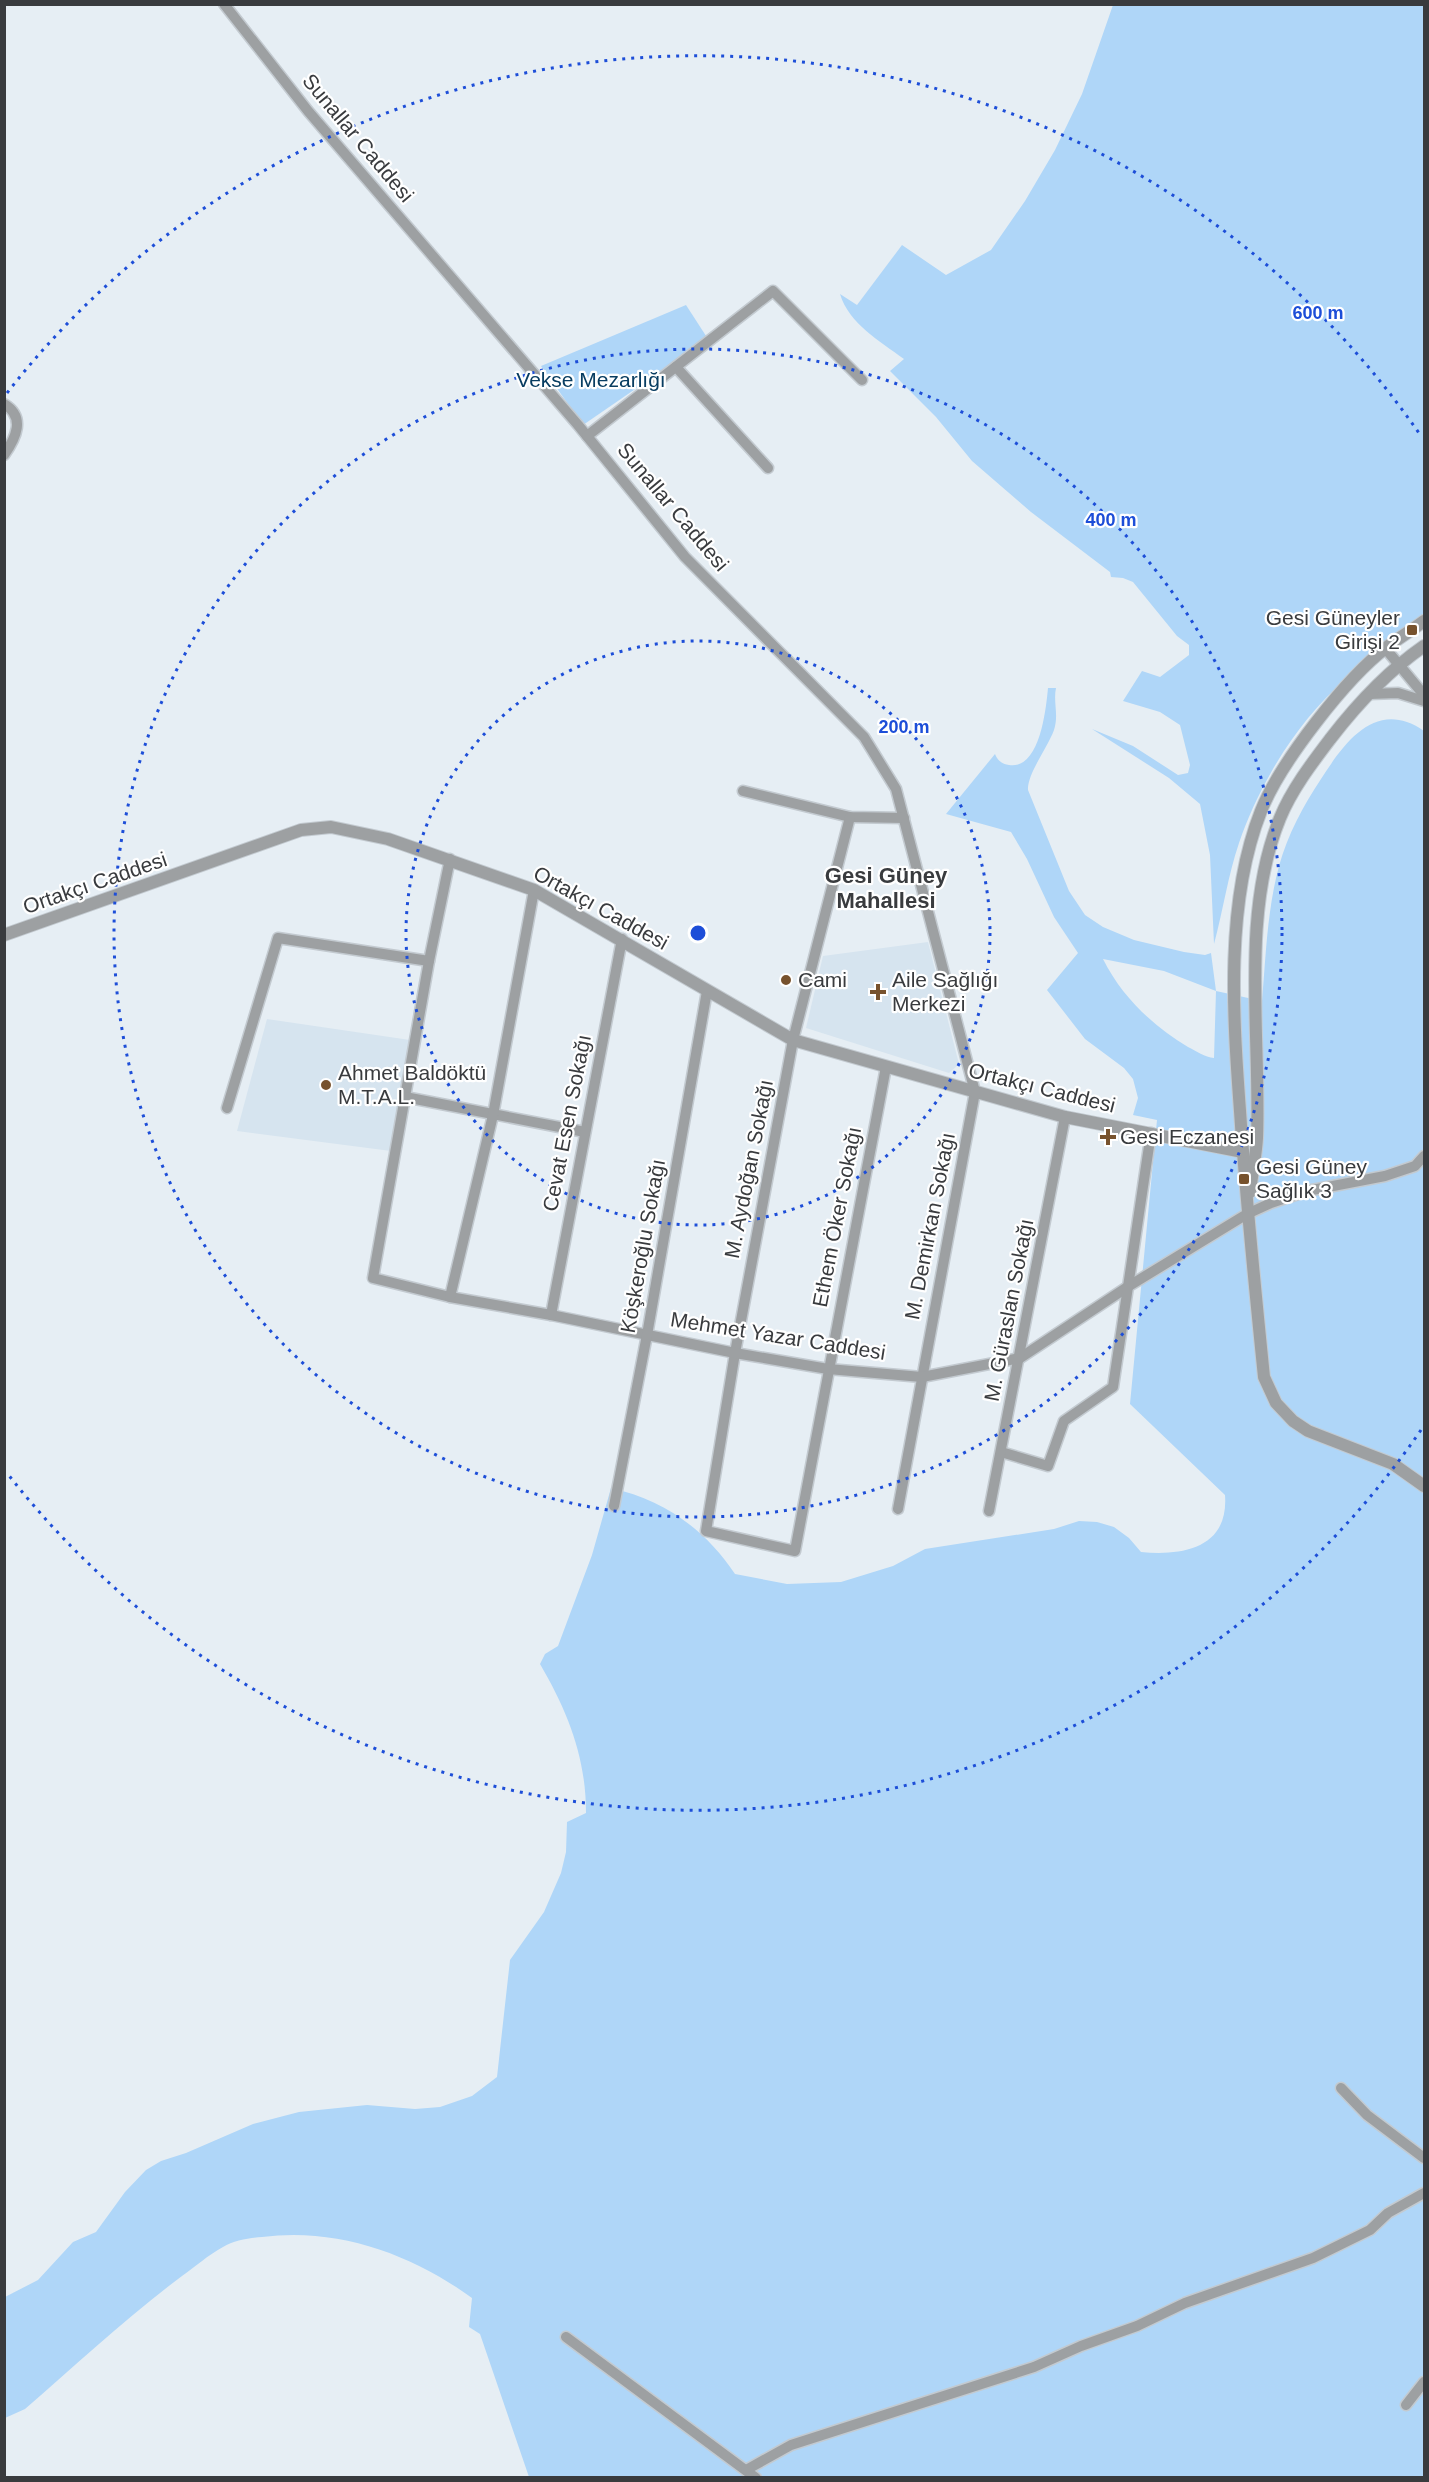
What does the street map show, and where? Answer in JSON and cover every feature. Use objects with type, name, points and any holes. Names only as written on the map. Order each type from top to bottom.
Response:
[{"type":"street","name":"Sunallar Caddesi","points":[[224,4],[308,111],[587,436],[685,557],[864,737],[896,789],[975,1092]]},
{"type":"street","points":[[587,436],[773,291],[862,380]]},
{"type":"street","points":[[676,366],[768,468]]},
{"type":"street","points":[[4,404],[13,409],[18,420],[16,439],[4,455]]},
{"type":"street","points":[[1425,621],[1385,648],[1334,701],[1290,758],[1258,821],[1243,874],[1237,938],[1234,1017],[1247,1214],[1264,1377],[1276,1403],[1293,1421],[1308,1431],[1393,1464],[1425,1486]]},
{"type":"street","points":[[1247,1214],[1257,1139],[1254,1017],[1257,939],[1264,878],[1280,819],[1308,769],[1350,714],[1398,664],[1425,646]]},
{"type":"street","points":[[1385,648],[1425,695]]},
{"type":"street","points":[[1370,694],[1398,693],[1425,701]]},
{"type":"street","points":[[743,791],[850,817],[904,818]]},
{"type":"street","name":"M. Aydoğan Sokağı","points":[[795,1551],[706,1532],[735,1353],[793,1040],[850,817]]},
{"type":"street","name":"Ortakçı Caddesi","points":[[4,936],[301,830],[332,827],[388,839],[534,890],[793,1040],[1065,1117],[1243,1152]]},
{"type":"street","points":[[450,859],[405,1097],[585,1132]]},
{"type":"street","points":[[450,1297],[493,1115],[534,890]]},
{"type":"street","points":[[227,1108],[278,938],[429,961]]},
{"type":"street","name":"Cevat Esen Sokağı","points":[[551,1315],[622,939]]},
{"type":"street","name":"Köşkeroğlu Sokağı","points":[[614,1506],[647,1335],[707,991]]},
{"type":"street","name":"Ethem Öker Sokağı","points":[[795,1551],[886,1067]]},
{"type":"street","name":"M. Demirkan Sokağı","points":[[898,1509],[975,1092]]},
{"type":"street","name":"Mehmet Yazar Caddesi","points":[[405,1097],[373,1278],[450,1297],[551,1315],[735,1353],[828,1369],[922,1377],[1020,1358],[1129,1286],[1247,1214],[1270,1203],[1307,1191],[1385,1176],[1420,1165]]},
{"type":"street","name":"M. Güraslan Sokağı","points":[[989,1511],[1065,1117]]},
{"type":"street","points":[[1002,1452],[1048,1466],[1064,1421],[1113,1387],[1151,1133]]},
{"type":"street","points":[[1420,1165],[1425,1156]]},
{"type":"street","points":[[1341,2088],[1367,2115],[1425,2158]]},
{"type":"street","points":[[746,2470],[792,2445],[1034,2367],[1081,2346],[1137,2326],[1185,2303],[1313,2258],[1370,2230],[1388,2213],[1425,2193]]},
{"type":"street","points":[[566,2337],[756,2478]]},
{"type":"street","points":[[1406,2405],[1425,2382]]},
{"type":"shaded area","name":"Aile Sağlığı Merkezi","points":[[928,942],[959,1064],[949,1073],[806,1028],[823,956]]},
{"type":"shaded area","name":"Ahmet Baldöktü M.T.A.L.","points":[[267,1019],[410,1040],[391,1151],[237,1131]]},
{"type":"green space","points":[[1113,5],[1424,5],[1424,619],[1364,664],[1328,696],[1311,714],[1282,754],[1257,798],[1239,843],[1214,944],[1210,855],[1200,804],[1169,778],[1092,729],[1133,746],[1178,775],[1188,773],[1190,765],[1180,725],[1160,712],[1123,701],[1142,671],[1160,677],[1189,655],[1189,645],[1177,636],[1133,582],[1111,577],[1110,572],[1031,512],[972,461],[936,417],[890,371],[904,359],[858,323],[844,305],[840,294],[857,305],[902,245],[946,275],[991,250],[1025,201],[1055,150],[1082,94]]},
{"type":"green space","name":"Vekse Mezarlığı","points":[[686,305],[708,339],[583,425],[541,366]]},
{"type":"green space","points":[[1048,688],[1056,688],[1054,730],[1034,768],[1028,790],[1069,891],[1085,915],[1103,927],[1134,940],[1184,952],[1205,955],[1211,953],[1216,991],[1262,1001],[1275,883],[1287,843],[1308,799],[1340,751],[1363,729],[1377,722],[1391,719],[1407,722],[1424,731],[1424,2477],[529,2477],[480,2334],[469,2327],[472,2298],[449,2282],[399,2257],[346,2240],[318,2236],[257,2237],[217,2250],[102,2341],[25,2409],[5,2418],[5,2297],[38,2280],[73,2242],[96,2232],[125,2192],[146,2170],[161,2161],[186,2153],[253,2124],[299,2112],[367,2105],[415,2109],[440,2107],[472,2096],[497,2077],[510,1960],[544,1912],[561,1873],[566,1852],[567,1822],[586,1813],[583,1773],[574,1736],[559,1700],[540,1664],[545,1654],[558,1646],[592,1555],[611,1488],[649,1500],[682,1519],[710,1543],[735,1574],[787,1584],[841,1582],[893,1566],[925,1549],[1054,1529],[1079,1521],[1097,1522],[1114,1527],[1129,1538],[1141,1552],[1157,1553],[1187,1550],[1200,1545],[1219,1527],[1224,1513],[1225,1495],[1130,1404],[1157,1120],[1133,1115],[1138,1098],[1133,1079],[1124,1068],[1085,1039],[1047,990],[1078,953],[1054,917],[1027,859],[1011,832],[946,814],[995,754],[997,759],[1009,765],[1019,764],[1028,758],[1043,723]],"holes":[[[1103,959],[1164,971],[1216,991],[1214,1058],[1188,1047],[1150,1020],[1119,986]]]},
{"type":"place","name":"Gesi Güneyler Girişi 2","points":[[1412,630]]},
{"type":"place","name":"Cami","points":[[786,980]]},
{"type":"place","name":"Aile Sağlığı Merkezi","points":[[878,992]]},
{"type":"place","name":"Ahmet Baldöktü M.T.A.L.","points":[[326,1085]]},
{"type":"place","name":"Gesi Eczanesi","points":[[1108,1137]]},
{"type":"place","name":"Gesi Güney Sağlık 3","points":[[1244,1179]]},
{"type":"district","name":"Gesi Güney Mahallesi","points":[[886,888]]}]
